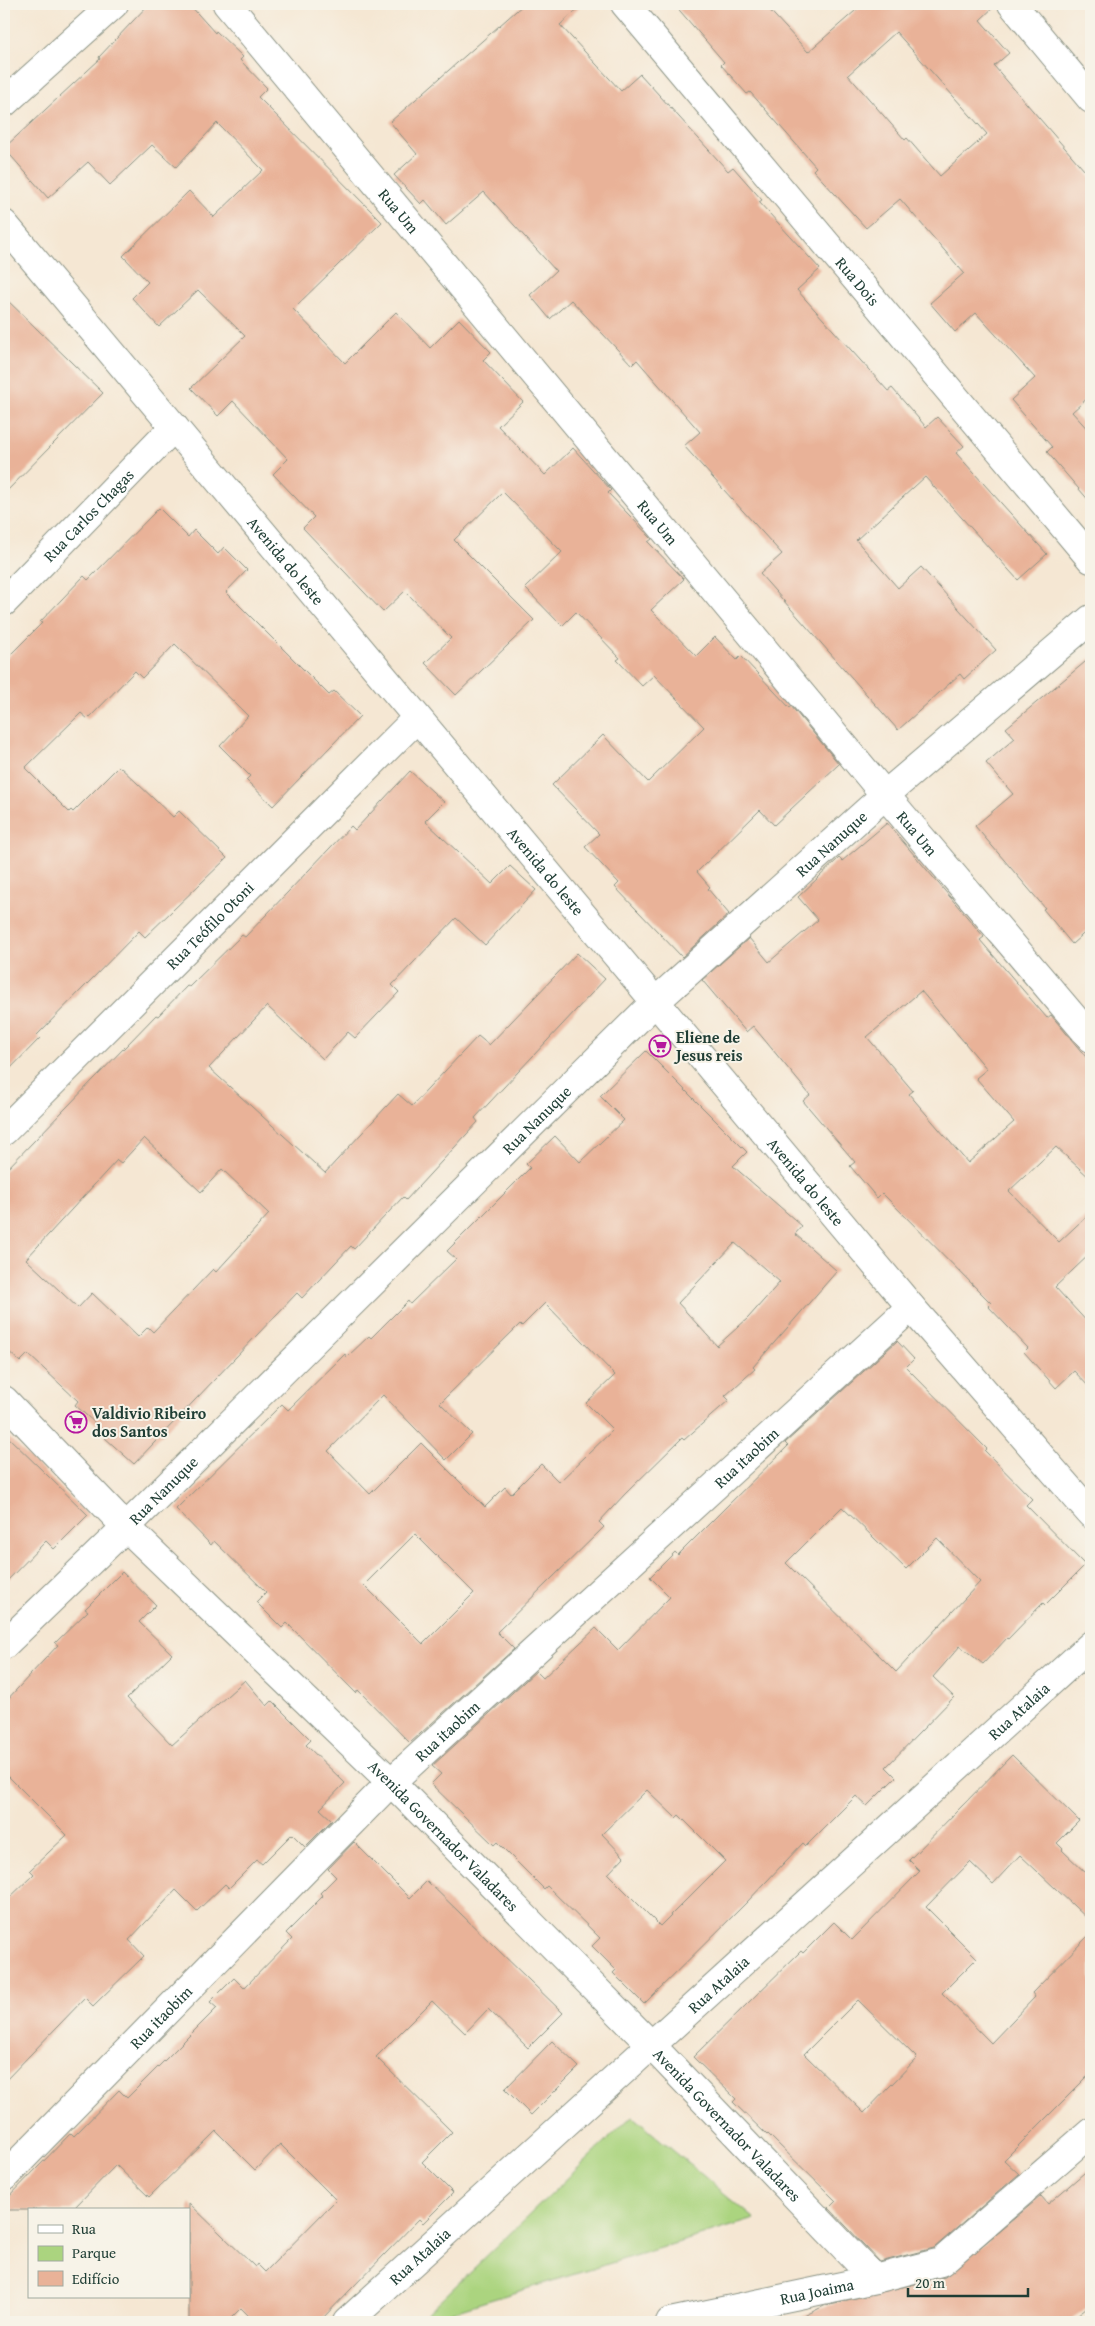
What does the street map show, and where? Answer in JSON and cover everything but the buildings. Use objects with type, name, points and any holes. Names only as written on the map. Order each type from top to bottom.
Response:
[{"type":"street","points":[[4,103],[114,4]]},
{"type":"street","name":"Rua Um","points":[[227,4],[885,795],[1091,1038]]},
{"type":"street","name":"Rua Dois","points":[[625,4],[1091,559]]},
{"type":"street","points":[[1012,4],[1091,99]]},
{"type":"street","name":"Avenida do leste","points":[[4,224],[911,1307],[1091,1514]]},
{"type":"street","name":"Rua Carlos Chagas","points":[[4,602],[174,427]]},
{"type":"street","name":"Rua Nanuque","points":[[4,1645],[126,1527],[655,1002],[885,795],[1091,619]]},
{"type":"street","name":"Rua Teófilo Otoni","points":[[4,1131],[417,718]]},
{"type":"street","name":"Rua itaobim","points":[[4,2177],[391,1782],[911,1307]]},
{"type":"street","name":"Avenida Governador Valadares","points":[[4,1400],[126,1527],[391,1782],[651,2045],[875,2279]]},
{"type":"street","name":"Rua Atalaia","points":[[347,2322],[1091,1645]]},
{"type":"street","name":"Rua Joaima","points":[[670,2322],[875,2279],[941,2262],[1091,2132]]},
{"type":"green space","points":[[632,2116],[755,2219],[418,2322]]},
{"type":"place","name":"Eliene de Jesus reis","points":[[660,1046]]},
{"type":"place","name":"Valdivio Ribeiro dos Santos","points":[[76,1422]]}]
